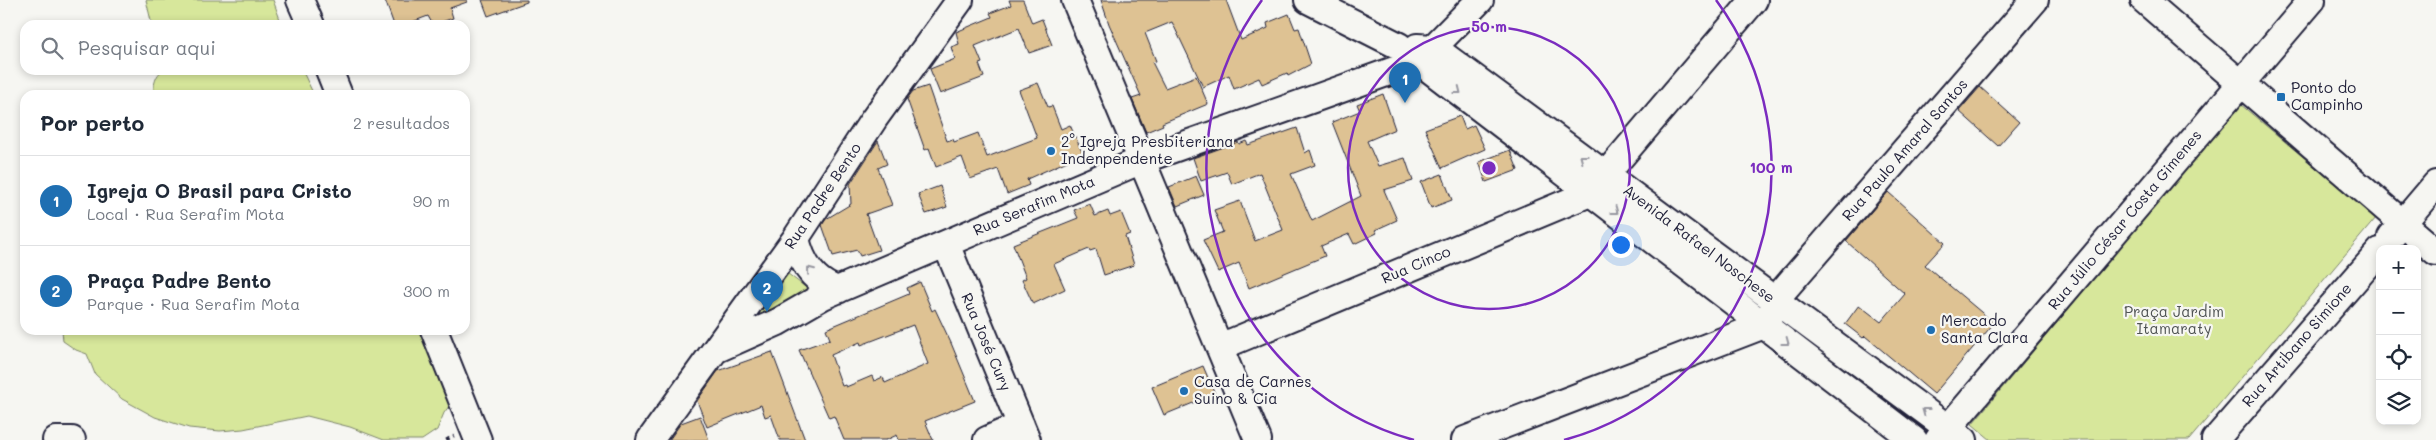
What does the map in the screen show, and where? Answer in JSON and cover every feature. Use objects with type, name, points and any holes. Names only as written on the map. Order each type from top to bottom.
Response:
[{"type":"street","points":[[300,0],[308,20]]},
{"type":"street","name":"Rua Padre Bento","points":[[650,440],[796,238],[874,119],[960,0]]},
{"type":"street","points":[[1075,0],[1258,440]]},
{"type":"street","points":[[1308,0],[1399,46],[1427,54]]},
{"type":"street","name":"Rua Serafim Mota","points":[[716,349],[778,322],[838,290],[1142,160],[1427,54],[1480,0]]},
{"type":"street","points":[[1598,183],[1754,0]]},
{"type":"street","name":"Rua Paulo Amaral Santos","points":[[1764,325],[1776,301],[2035,0]]},
{"type":"street","points":[[2144,0],[2436,252]]},
{"type":"street","name":"Rua Júlio César Costa Gimenes","points":[[1950,436],[2026,338],[2312,0]]},
{"type":"street","name":"Avenida Rafael Noschese","points":[[1427,54],[1598,183],[1776,301],[1950,436]]},
{"type":"street","points":[[331,75],[337,90]]},
{"type":"street","name":"Avenida Rafael Noschese","points":[[1598,183],[1764,325],[1914,440]]},
{"type":"street","name":"Rua Cinco","points":[[1219,345],[1232,342],[1598,183]]},
{"type":"street","name":"Rua Artibano Simione","points":[[2385,245],[2436,184]]},
{"type":"street","points":[[796,238],[801,257],[810,270],[822,283],[838,290]]},
{"type":"street","name":"Rua José Cury","points":[[946,244],[1024,433]]},
{"type":"street","name":"Rua Artibano Simione","points":[[2215,440],[2376,256]]},
{"type":"street","points":[[1465,440],[1764,325]]},
{"type":"street","points":[[436,335],[478,440]]},
{"type":"street","points":[[986,440],[1024,433]]},
{"type":"street","points":[[56,440],[72,440]]},
{"type":"green space","points":[[146,0],[273,0],[280,20],[151,20]]},
{"type":"green space","points":[[158,75],[304,75],[312,90],[154,90]]},
{"type":"green space","name":"Praça Jardim Itamaraty","points":[[2240,104],[2376,218],[2189,440],[1991,440],[1972,424]]},
{"type":"green space","points":[[779,267],[813,293],[746,328]]},
{"type":"green space","points":[[62,335],[435,335],[455,398],[444,413],[437,430],[422,440],[384,440],[350,427],[307,416],[243,429],[220,431],[189,428],[155,417],[122,399],[95,374],[87,354],[76,350],[63,341]]},
{"type":"building","points":[[385,0],[467,0],[467,2],[450,8],[453,18],[447,20],[430,20],[428,16],[417,20],[392,20]]},
{"type":"building","points":[[482,0],[527,0],[527,2],[488,16]]},
{"type":"building","points":[[1009,0],[1023,0],[1032,23],[1042,19],[1052,45],[1029,53],[1019,28],[975,46],[982,63],[979,64],[984,77],[940,94],[930,69],[955,59],[951,47],[959,44],[956,32],[992,17],[990,13],[1011,5]]},
{"type":"building","points":[[1101,0],[1226,0],[1241,40],[1268,28],[1267,23],[1289,14],[1295,29],[1299,28],[1311,64],[1288,76],[1287,73],[1262,84],[1259,78],[1234,89],[1229,75],[1203,87],[1172,22],[1145,33],[1156,61],[1152,62],[1165,88],[1196,76],[1208,104],[1162,123],[1163,125],[1146,132],[1132,99],[1141,96],[1109,24]]},
{"type":"building","points":[[1038,83],[1048,107],[1052,106],[1061,129],[1070,125],[1083,154],[1027,179],[1029,185],[1007,194],[998,169],[970,179],[962,157],[936,167],[929,148],[925,150],[907,99],[913,91],[928,86],[947,141],[953,139],[954,142],[978,133],[987,157],[1037,138],[1019,90]]},
{"type":"building","points":[[1980,87],[2019,122],[1998,146],[1959,111]]},
{"type":"building","points":[[1383,94],[1395,129],[1367,141],[1378,166],[1405,158],[1413,181],[1384,190],[1397,220],[1375,230],[1377,233],[1354,244],[1349,234],[1321,246],[1325,256],[1249,288],[1239,263],[1218,272],[1203,240],[1223,232],[1214,210],[1240,201],[1255,241],[1283,230],[1260,173],[1232,184],[1227,172],[1201,181],[1193,158],[1238,142],[1239,144],[1246,141],[1248,145],[1297,128],[1305,153],[1310,150],[1315,165],[1291,174],[1312,221],[1361,196],[1332,122],[1360,111],[1357,104]]},
{"type":"building","points":[[1460,116],[1465,129],[1474,125],[1485,149],[1442,168],[1425,129]]},
{"type":"building","points":[[878,141],[887,164],[878,168],[892,205],[866,214],[879,250],[860,256],[857,250],[833,256],[822,225],[826,219],[851,204],[850,184]]},
{"type":"building","points":[[1510,150],[1518,170],[1486,182],[1479,162]]},
{"type":"building","points":[[1442,174],[1452,200],[1431,208],[1421,182]]},
{"type":"building","points":[[1196,176],[1204,195],[1177,206],[1169,187]]},
{"type":"building","points":[[940,186],[947,207],[926,214],[918,194]]},
{"type":"building","points":[[1888,192],[1945,243],[1925,265],[1994,323],[1934,394],[1865,336],[1863,338],[1845,324],[1859,305],[1881,322],[1905,294],[1846,241]]},
{"type":"building","points":[[1090,204],[1095,216],[1108,211],[1110,216],[1121,212],[1130,234],[1125,236],[1134,265],[1104,275],[1096,249],[1090,251],[1089,249],[1054,264],[1065,289],[1033,304],[1022,280],[1026,278],[1013,244],[1078,218],[1074,210]]},
{"type":"building","points":[[920,282],[932,311],[935,309],[951,343],[975,401],[925,421],[933,440],[899,440],[897,435],[886,440],[844,440],[834,416],[829,418],[799,350],[830,339],[826,329],[909,294],[907,288]],"holes":[[[913,325],[928,364],[885,383],[883,377],[874,381],[872,376],[846,387],[845,385],[842,386],[831,355],[860,342],[861,345]]]},
{"type":"building","points":[[772,352],[805,440],[780,440],[771,415],[765,417],[761,405],[707,427],[697,401],[718,371]]},
{"type":"building","name":"Casa de Carnes Suino & Cia","points":[[1203,366],[1215,394],[1164,415],[1152,387]]},
{"type":"building","points":[[700,416],[709,440],[669,440],[681,423]]},
{"type":"place","name":"Ponto do Campinho","points":[[2281,97]]},
{"type":"place","name":"Igreja O Brasil para Cristo","points":[[1405,103]]},
{"type":"place","name":"2° Igreja Presbiteriana Indenpendente","points":[[1051,151]]},
{"type":"place","name":"Praça Padre Bento","points":[[767,312]]},
{"type":"place","name":"Mercado Santa Clara","points":[[1931,330]]},
{"type":"place","name":"Casa de Carnes Suino & Cia","points":[[1184,391]]}]
